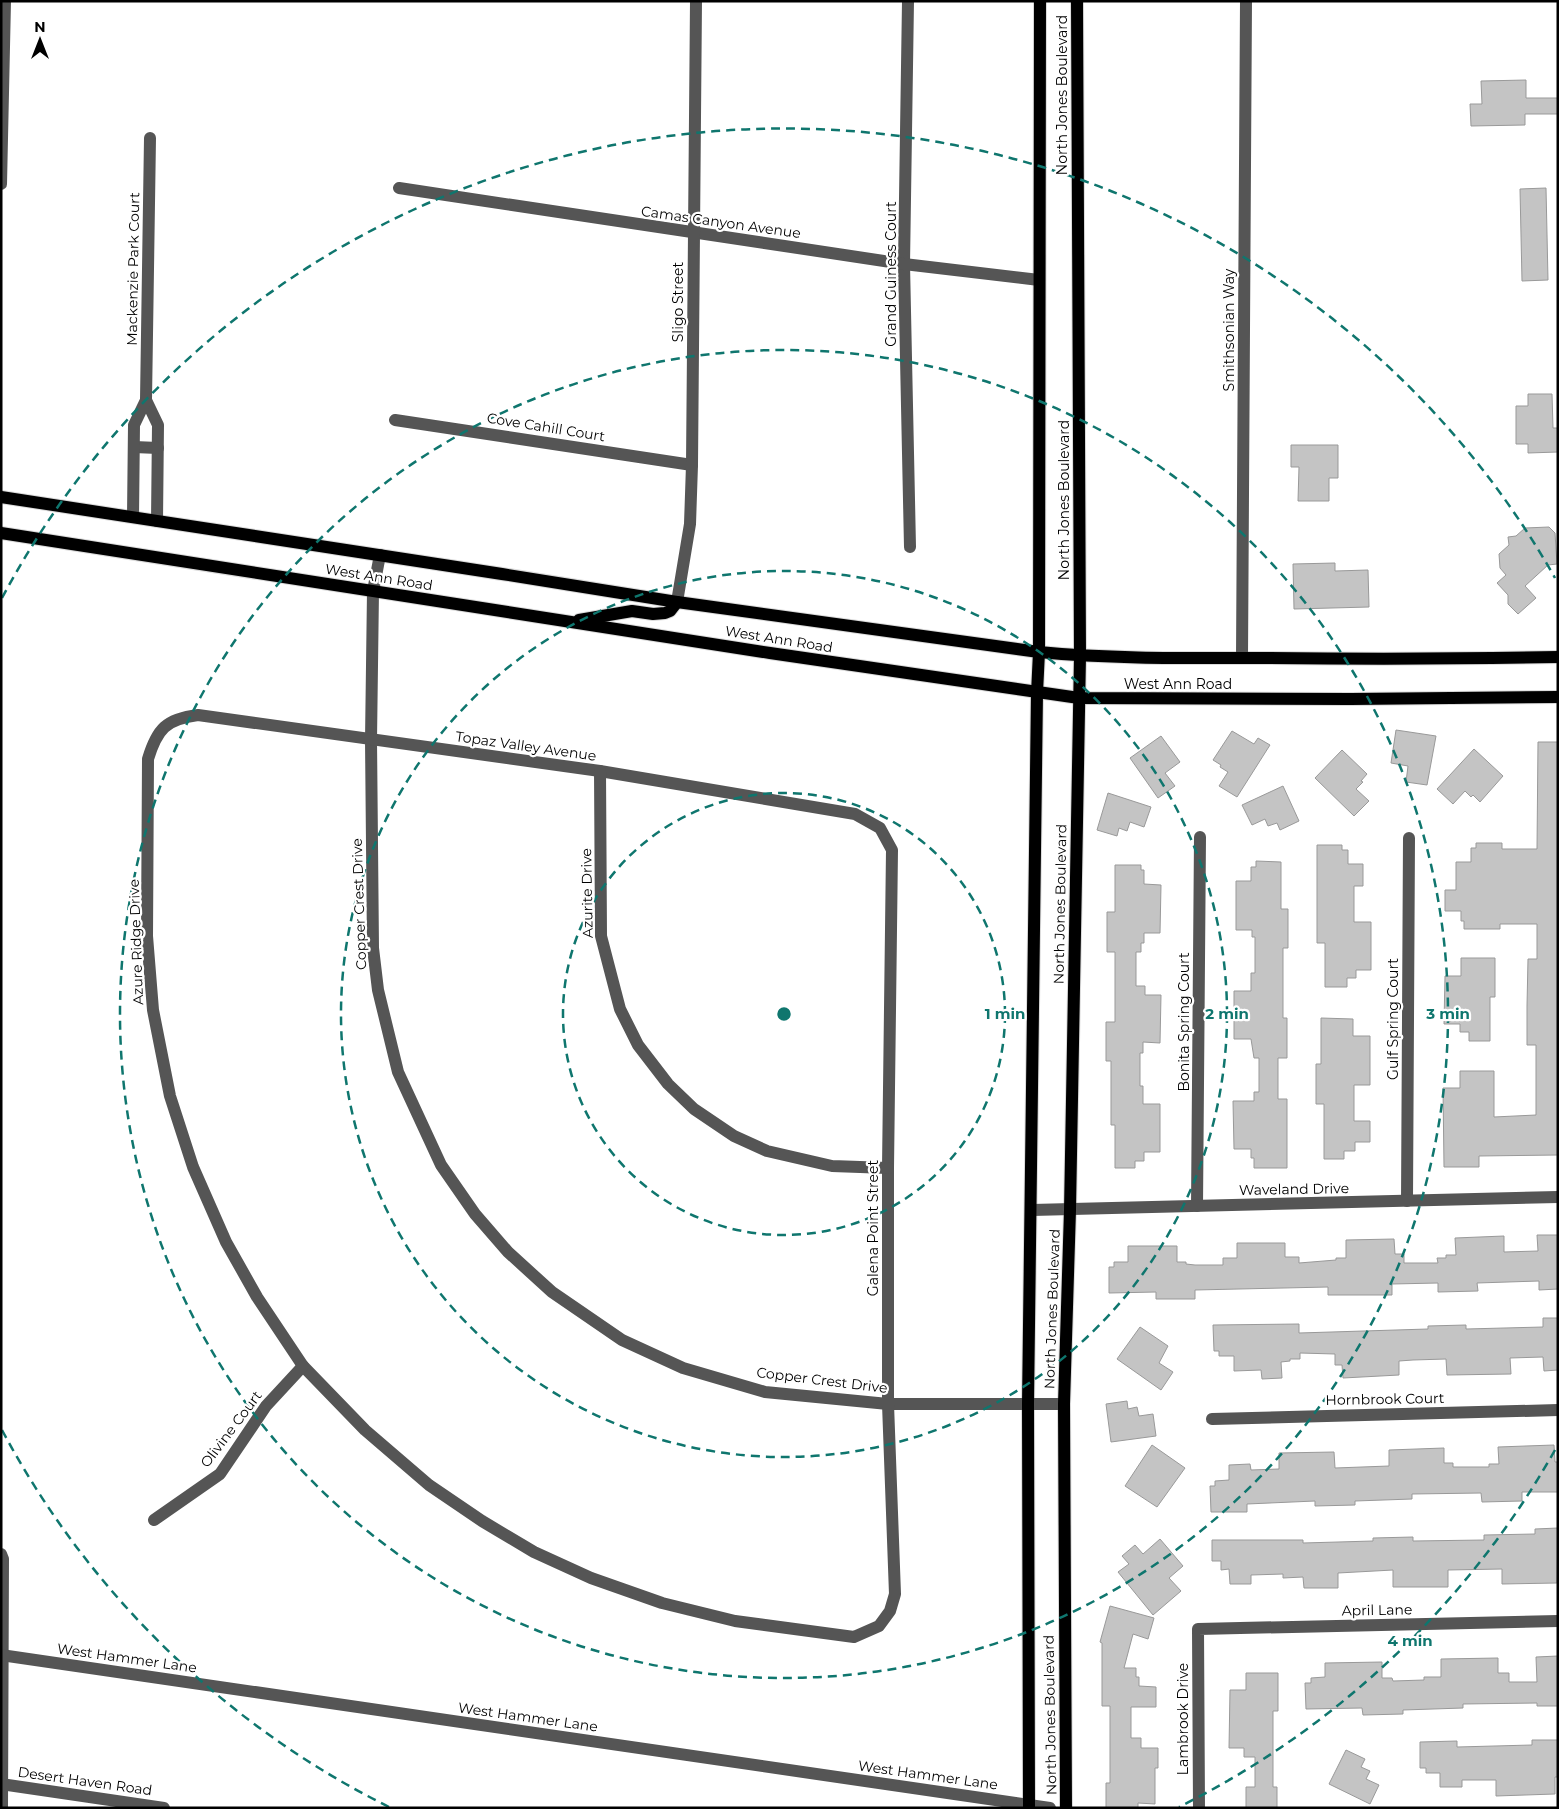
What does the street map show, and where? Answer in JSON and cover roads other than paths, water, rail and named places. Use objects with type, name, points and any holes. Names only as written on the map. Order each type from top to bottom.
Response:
[{"type":"main road","name":"North Jones Boulevard","points":[[1028,1806],[1028,1404],[1039,652],[1040,1]]},
{"type":"main road","name":"North Jones Boulevard","points":[[1066,1808],[1064,1404],[1070,1210],[1080,656],[1077,1]]},
{"type":"main road","name":"West Ann Road","points":[[1,497],[677,602],[1039,652],[1080,656],[1242,658],[1428,659],[1558,657]]},
{"type":"main road","name":"West Ann Road","points":[[1,533],[567,622],[1078,698],[1360,699],[1558,697]]},
{"type":"main road","points":[[567,622],[632,611],[653,614],[665,613],[670,611],[677,602]]},
{"type":"street","points":[[1,184],[5,1]]},
{"type":"street","name":"Grand Guiness Court","points":[[908,1],[904,264],[910,546]]},
{"type":"street","name":"Smithsonian Way","points":[[1242,658],[1246,1]]},
{"type":"street","name":"Sligo Street","points":[[677,602],[690,524],[692,465],[694,2]]},
{"type":"street","name":"Mackenzie Park Court","points":[[133,517],[134,425],[146,400],[150,138]]},
{"type":"street","name":"Camas Canyon Avenue","points":[[399,188],[694,234],[904,264],[1039,280]]},
{"type":"street","name":"Mackenzie Park Court","points":[[146,400],[158,425],[157,521]]},
{"type":"street","name":"Cove Cahill Court","points":[[395,420],[692,465]]},
{"type":"street","points":[[134,447],[158,448]]},
{"type":"street","name":"Copper Crest Drive","points":[[380,555],[372,591],[372,948],[378,990],[398,1072],[441,1164],[474,1214],[508,1252],[552,1292],[622,1340],[684,1368],[765,1392],[888,1404],[1064,1404]]},
{"type":"street","name":"Topaz Valley Avenue","points":[[165,726],[180,718],[198,716],[600,771],[855,814],[880,828]]},
{"type":"street","name":"Azure Ridge Drive","points":[[165,726],[153,740],[148,759],[147,936],[153,1010],[170,1096],[193,1167],[226,1242],[257,1297],[303,1366],[365,1430],[429,1485],[482,1521],[534,1552],[591,1578],[662,1603],[735,1621],[854,1637],[879,1626]]},
{"type":"street","name":"Azurite Drive","points":[[600,771],[601,936],[620,1009],[638,1045],[674,1090],[694,1109],[734,1136],[767,1151],[832,1166],[888,1168]]},
{"type":"street","name":"Galena Point Street","points":[[879,1626],[890,1612],[895,1594],[888,1404],[888,1168],[892,850],[880,828]]},
{"type":"street","name":"Bonita Spring Court","points":[[1197,1206],[1200,837]]},
{"type":"street","name":"Gulf Spring Court","points":[[1407,1201],[1409,838]]},
{"type":"street","name":"Waveland Drive","points":[[1032,1210],[1558,1198]]},
{"type":"street","name":"Olivine Court","points":[[154,1520],[220,1474],[266,1406],[303,1366]]},
{"type":"street","name":"Hornbrook Court","points":[[1212,1418],[1558,1410]]},
{"type":"street","points":[[1,1554],[3,1559],[1,1655],[2,1808]]},
{"type":"street","name":"April Lane","points":[[1198,1629],[1558,1621]]},
{"type":"street","name":"Lambrook Drive","points":[[1198,1629],[1199,1808]]},
{"type":"street","name":"West Hammer Lane","points":[[1,1655],[1050,1808]]},
{"type":"street","name":"Desert Haven Road","points":[[2,1784],[140,1806],[164,1808]]}]
